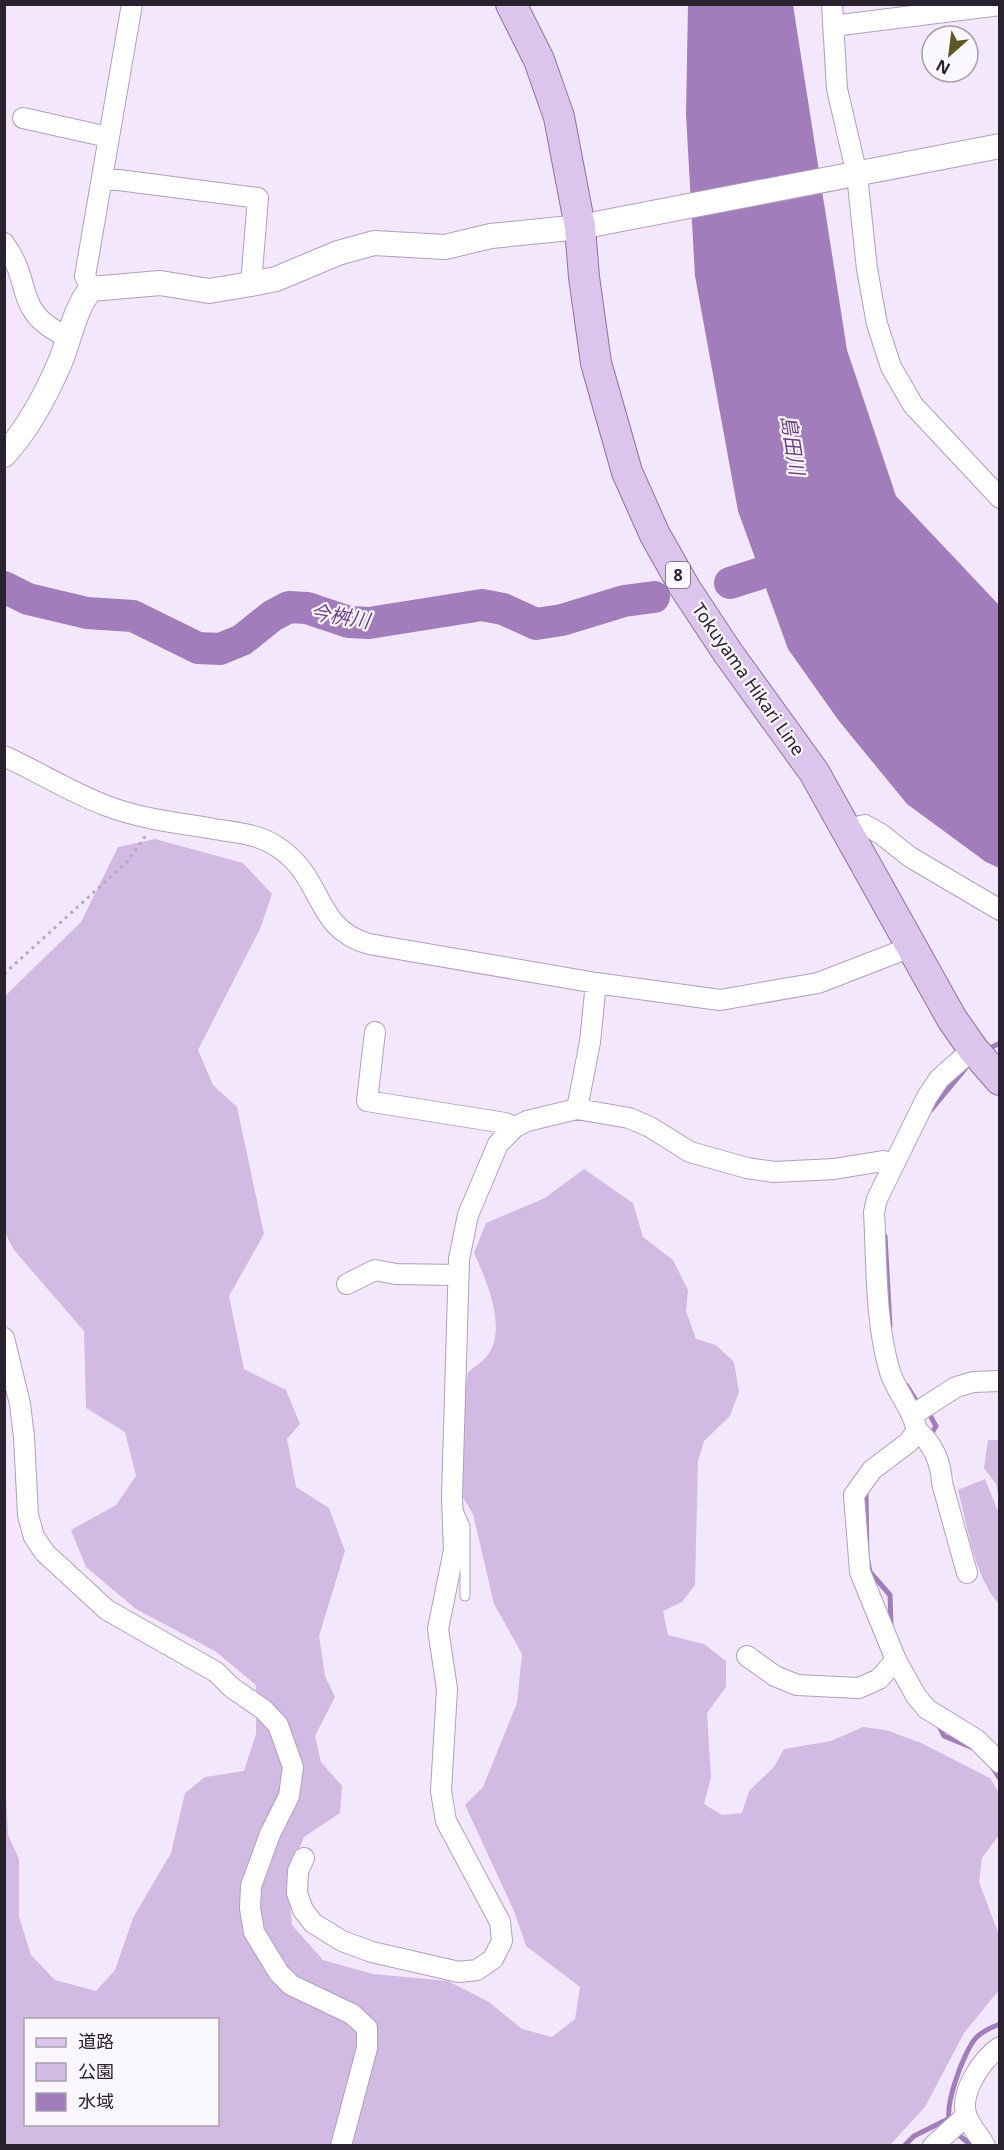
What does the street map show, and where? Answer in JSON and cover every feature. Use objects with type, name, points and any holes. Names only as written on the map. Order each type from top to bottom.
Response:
[{"type":"main road","name":"Tokuyama Hikari Line","points":[[511,4],[539,60],[559,117],[589,225],[584,277],[596,363],[627,472],[650,524],[685,588],[728,653],[814,772],[848,829],[911,947],[973,1049],[999,1080]]},
{"type":"street","points":[[91,288],[85,276],[132,4]]},
{"type":"street","points":[[832,4],[837,88],[848,177],[877,324],[891,367],[914,405],[999,498]]},
{"type":"street","points":[[833,26],[999,5]]},
{"type":"street","points":[[23,118],[108,137]]},
{"type":"street","points":[[4,455],[41,399],[69,338],[83,298],[91,288],[160,283],[209,291],[276,279],[338,253],[374,243],[445,247],[492,236],[589,225],[848,177],[999,146]]},
{"type":"street","points":[[103,178],[258,198],[251,284]]},
{"type":"street","points":[[4,243],[21,271],[30,309],[49,328],[69,338]]},
{"type":"street","points":[[4,756],[107,806],[157,819],[255,836],[278,846],[298,863],[337,929],[351,939],[596,983],[720,999],[818,983],[911,947]]},
{"type":"street","points":[[848,829],[865,825],[881,834],[910,857],[999,910]]},
{"type":"street","points":[[577,1108],[590,1042],[596,983]]},
{"type":"street","points":[[375,1032],[367,1101],[505,1123],[515,1127]]},
{"type":"street","points":[[967,1573],[936,1454],[915,1422],[891,1373],[881,1330],[874,1212],[884,1180],[939,1079],[973,1049]]},
{"type":"street","points":[[304,1858],[298,1871],[297,1893],[303,1910],[313,1923],[342,1941],[372,1952],[459,1971],[477,1970],[493,1959],[502,1941],[500,1922],[446,1821],[441,1791],[447,1689],[438,1629],[454,1550],[452,1497],[457,1275],[468,1215],[498,1144],[515,1127],[527,1120],[577,1108],[629,1118],[650,1127],[690,1152],[747,1168],[774,1172],[834,1169],[883,1161],[894,1163]]},
{"type":"street","points":[[347,1284],[375,1269],[396,1274],[457,1275]]},
{"type":"street","points":[[4,1338],[24,1437],[28,1515],[34,1537],[45,1553],[107,1610],[216,1672],[231,1687],[264,1710],[278,1725],[293,1767],[289,1796],[270,1834],[251,1886],[250,1908],[254,1932],[279,1973],[291,1985],[307,1994],[352,2014],[367,2028],[367,2048],[340,2145]]},
{"type":"street","points":[[999,1381],[973,1382],[956,1387],[915,1422],[909,1442],[872,1470],[854,1495],[860,1572],[896,1660],[927,1709],[977,1740],[999,1763]]},
{"type":"street","points":[[747,1656],[775,1676],[797,1686],[859,1688],[879,1679],[896,1660]]},
{"type":"street","points":[[984,2145],[966,2116],[966,2097],[978,2069],[999,2047]]},
{"type":"street","points":[[933,2145],[966,2116]]},
{"type":"lane","points":[[452,1497],[465,1526],[465,1596]]},
{"type":"path","points":[[4,974],[127,862],[157,819]]},
{"type":"green space","points":[[155,839],[243,863],[272,894],[260,929],[198,1050],[213,1085],[237,1107],[264,1234],[229,1296],[244,1369],[286,1390],[300,1424],[287,1439],[296,1487],[329,1508],[345,1551],[319,1636],[325,1676],[335,1697],[315,1736],[321,1762],[342,1786],[340,1813],[304,1837],[288,1875],[292,1925],[323,1960],[373,1974],[448,1981],[489,2002],[522,2029],[552,2037],[575,2019],[580,1987],[526,1946],[514,1911],[465,1805],[483,1787],[517,1703],[522,1654],[494,1604],[473,1514],[458,1489],[462,1411],[468,1372],[486,1357],[493,1346],[496,1334],[493,1305],[474,1253],[486,1223],[545,1198],[584,1169],[633,1203],[643,1237],[673,1260],[688,1290],[686,1311],[696,1339],[716,1345],[734,1362],[739,1392],[730,1416],[704,1441],[698,1461],[695,1585],[682,1602],[663,1611],[668,1635],[704,1644],[726,1661],[726,1687],[707,1713],[711,1777],[704,1804],[722,1815],[742,1813],[749,1791],[774,1767],[784,1749],[831,1741],[863,1727],[886,1730],[921,1743],[990,1778],[999,1793],[999,1835],[982,1858],[979,1882],[999,1935],[999,1990],[964,2033],[925,2107],[890,2145],[5,2145],[5,1778],[8,1835],[19,1859],[19,1917],[31,1955],[55,1980],[96,1991],[115,1970],[133,1918],[171,1853],[185,1793],[205,1777],[244,1771],[256,1734],[256,1685],[215,1651],[136,1609],[86,1567],[71,1530],[116,1505],[136,1476],[125,1432],[86,1408],[84,1331],[14,1250],[5,1233],[4,997],[81,922],[118,847]]},
{"type":"green space","points":[[988,1440],[999,1440],[999,1498],[996,1484],[984,1468]]},
{"type":"green space","points":[[985,1479],[999,1514],[999,1604],[990,1592],[977,1565],[958,1490]]},
{"type":"water","name":"島田川","points":[[688,5],[793,5],[847,350],[896,496],[999,605],[999,868],[986,862],[907,804],[839,721],[788,649],[738,511],[695,276],[686,114]]},
{"type":"waterway","name":"今桝川","points":[[730,583],[802,560]]},
{"type":"waterway","name":"今桝川","points":[[4,587],[28,599],[87,613],[133,616],[198,648],[220,649],[242,640],[272,616],[289,607],[307,608],[349,622],[369,623],[482,605],[503,609],[536,624],[562,620],[624,601],[654,597]]},
{"type":"waterway","points":[[988,1049],[1000,1043]]},
{"type":"waterway","points":[[931,1110],[965,1069]]},
{"type":"waterway","points":[[885,1236],[890,1326]]},
{"type":"waterway","points":[[907,1386],[917,1402]]},
{"type":"waterway","points":[[928,1412],[936,1426],[930,1436]]},
{"type":"waterway","points":[[868,1489],[866,1493],[867,1557],[870,1572],[890,1595],[891,1625]]},
{"type":"waterway","points":[[938,1724],[944,1736],[973,1748]]},
{"type":"waterway","points":[[991,1765],[1000,1779]]},
{"type":"waterway","points":[[951,2124],[949,2106],[965,2056],[977,2037],[1000,2024]]},
{"type":"waterway","points":[[904,2146],[914,2136],[948,2119]]},
{"type":"waterway","points":[[960,2136],[972,2146]]}]
